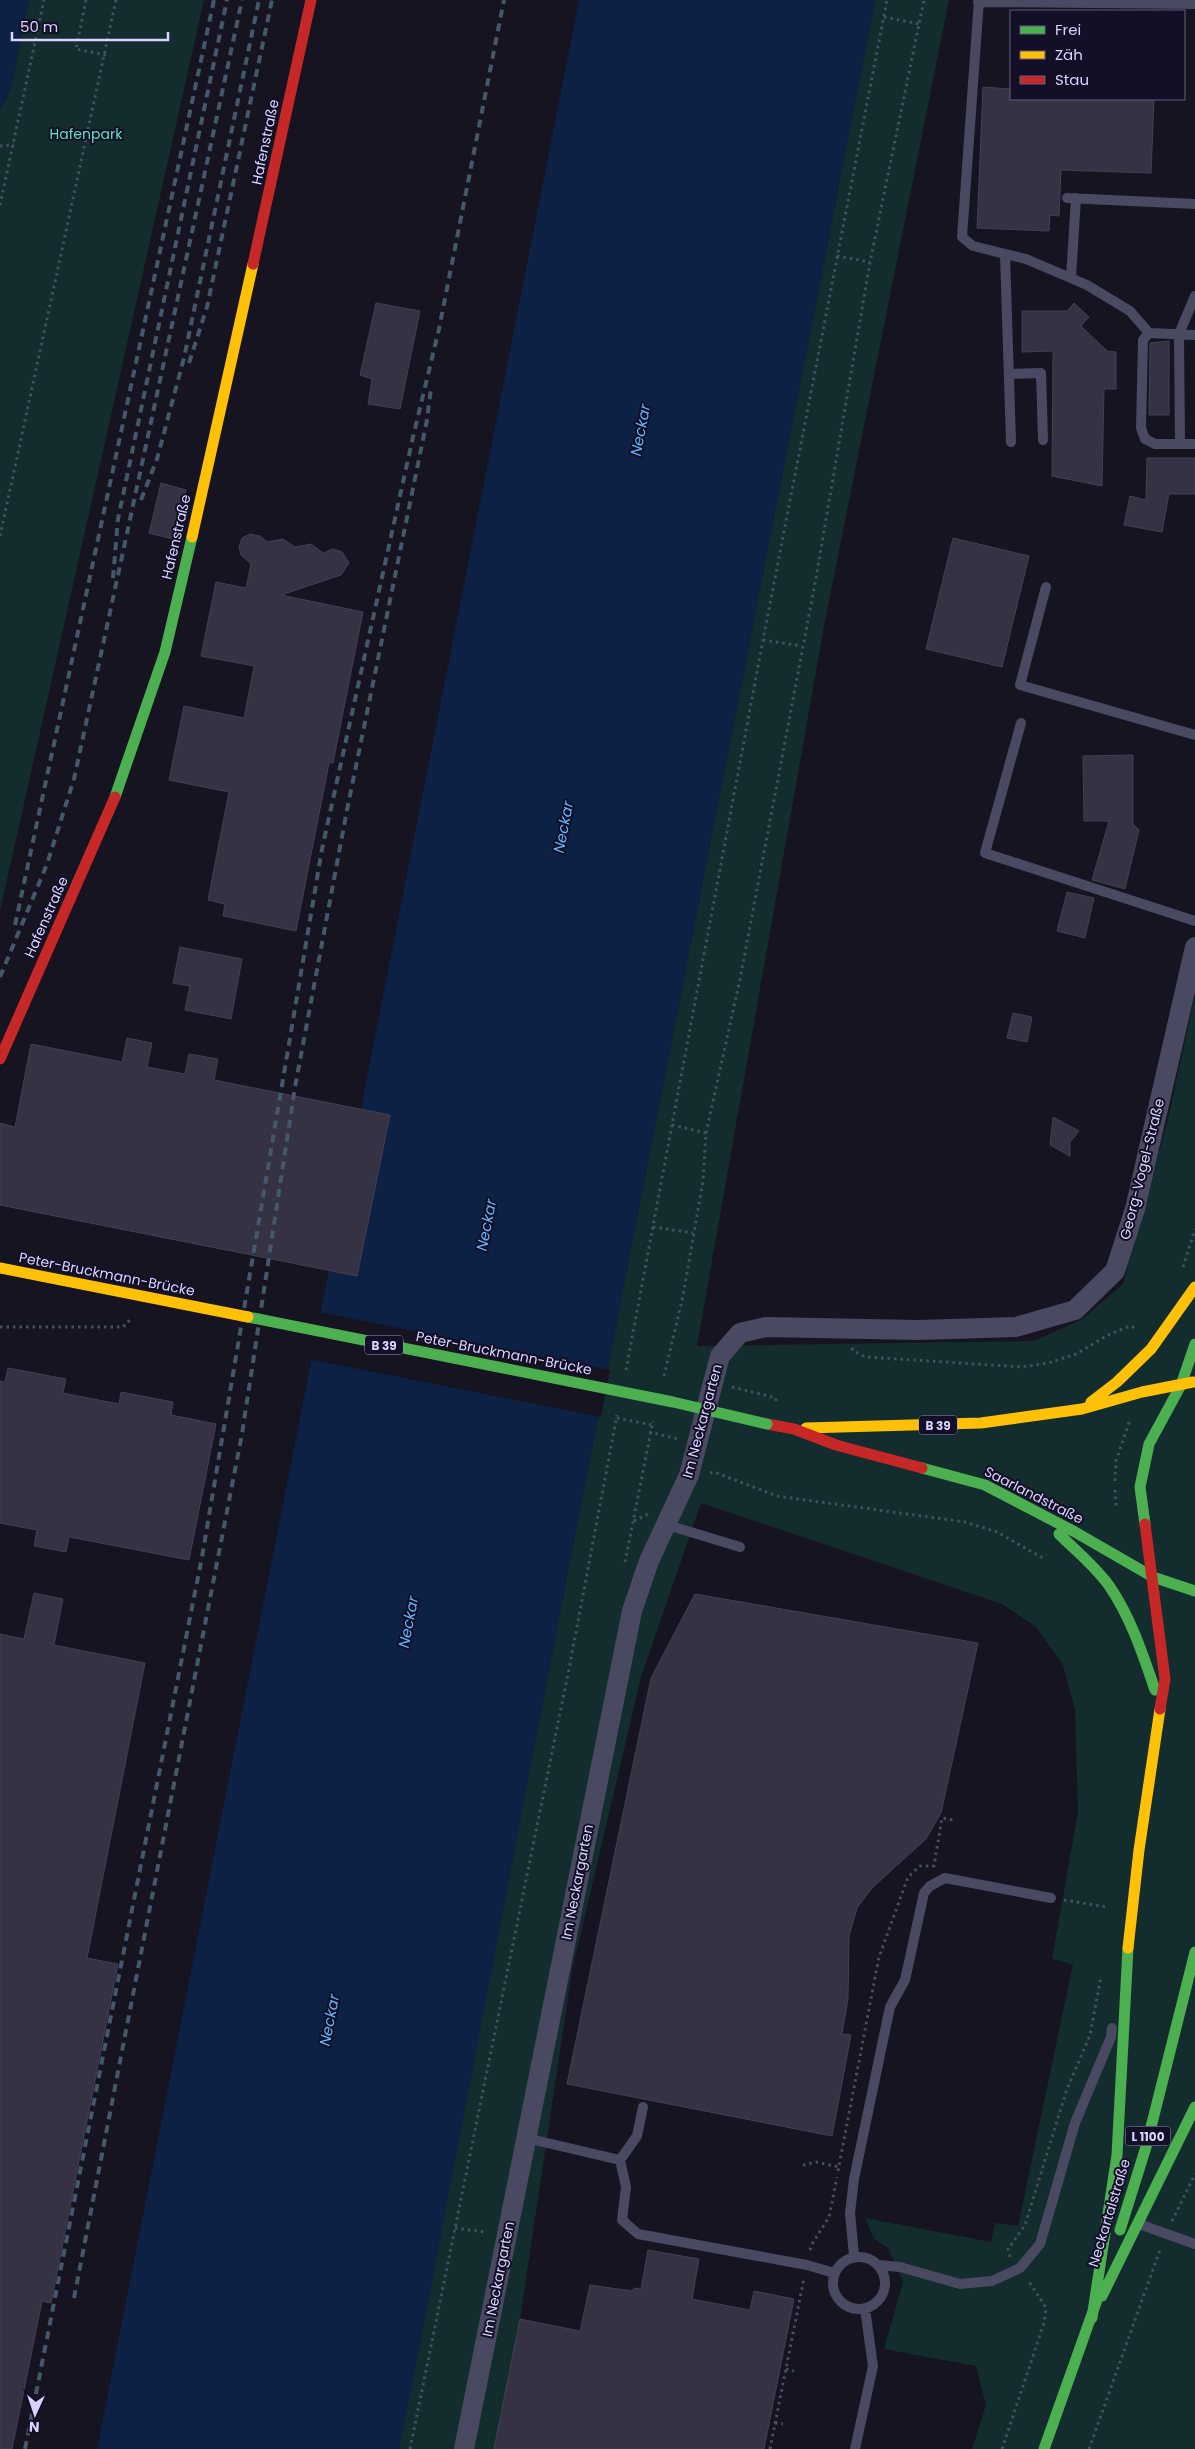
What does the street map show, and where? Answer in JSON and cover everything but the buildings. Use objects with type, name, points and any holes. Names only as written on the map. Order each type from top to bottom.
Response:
[{"type":"main road","name":"Hafenstraße","points":[[0,1059],[115,798],[165,652],[201,500],[311,0]]},
{"type":"main road","name":"Peter-Bruckmann-Brücke","points":[[0,1268],[664,1400],[767,1424]]},
{"type":"main road","points":[[1082,1410],[1117,1382],[1151,1349],[1195,1287]]},
{"type":"main road","points":[[1092,2318],[1117,2154],[1129,1934],[1165,1679],[1140,1487],[1148,1444],[1181,1385],[1195,1344]]},
{"type":"main road","name":"Saarlandstraße","points":[[794,1429],[981,1423],[1082,1410],[1142,1392],[1195,1382]]},
{"type":"main road","name":"Saarlandstraße","points":[[767,1424],[794,1429],[836,1445],[908,1462],[985,1485],[1153,1577],[1195,1591]]},
{"type":"main road","points":[[1036,1512],[1095,1570],[1116,1596],[1144,1658],[1160,1706]]},
{"type":"main road","name":"Neckartalstraße","points":[[1044,2449],[1092,2318],[1146,2147],[1195,1952]]},
{"type":"main road","points":[[1092,2318],[1195,2107]]},
{"type":"street","name":"Georg-Vogel-Straße","points":[[740,1333],[766,1327],[918,1330],[1016,1327],[1075,1310],[1115,1271],[1135,1209],[1195,947]]},
{"type":"street","name":"Im Neckargarten","points":[[464,2449],[632,1611],[648,1561],[659,1517],[689,1475],[720,1356],[740,1333]]},
{"type":"lane","points":[[1195,4],[978,1],[962,226],[962,238],[973,246],[1026,258],[1087,285],[1130,312],[1148,333],[1195,335]]},
{"type":"lane","points":[[1071,278],[1071,198],[1195,204]]},
{"type":"lane","points":[[1005,254],[1011,442]]},
{"type":"lane","points":[[1180,444],[1179,334],[1195,296]]},
{"type":"lane","points":[[1148,333],[1143,340],[1141,428],[1145,439],[1155,444],[1195,444]]},
{"type":"lane","points":[[1009,374],[1041,373],[1043,440]]},
{"type":"lane","points":[[1046,587],[1020,685],[1195,735]]},
{"type":"lane","points":[[1021,723],[985,853],[1195,921]]},
{"type":"lane","points":[[659,1517],[740,1547]]},
{"type":"lane","points":[[854,2256],[850,2213],[854,2178],[890,2008],[905,1980],[924,1893],[930,1886],[945,1878],[1051,1898]]},
{"type":"lane","points":[[879,2265],[900,2267],[960,2284],[992,2281],[1020,2268],[1040,2244],[1074,2123],[1111,2037],[1121,1958],[1129,1934]]},
{"type":"lane","points":[[643,2108],[637,2136],[620,2160],[626,2187],[622,2220],[638,2234],[807,2265],[834,2273]]},
{"type":"lane","points":[[526,2138],[620,2160]]},
{"type":"lane","points":[[1139,2224],[1195,2244]]},
{"type":"lane","points":[[854,2256],[872,2259],[879,2265],[885,2277],[885,2291],[878,2302],[865,2309],[851,2308],[839,2300],[833,2287],[834,2273],[842,2262],[854,2256]]},
{"type":"lane","points":[[856,2449],[873,2366],[865,2309]]},
{"type":"path","points":[[0,205],[44,0]]},
{"type":"path","points":[[86,0],[76,49],[106,55]]},
{"type":"path","points":[[0,536],[106,55],[116,0]]},
{"type":"path","points":[[624,1380],[764,640],[806,429],[837,256],[888,0]]},
{"type":"path","points":[[663,1379],[683,1296],[704,1181],[706,1133],[740,980],[816,578],[870,262],[924,0]]},
{"type":"path","points":[[884,18],[919,24]]},
{"type":"path","points":[[0,146],[14,146]]},
{"type":"path","points":[[837,256],[870,262]]},
{"type":"path","points":[[764,640],[802,646]]},
{"type":"path","points":[[672,1125],[706,1133]]},
{"type":"path","points":[[653,1227],[693,1233]]},
{"type":"path","points":[[0,1327],[124,1327],[130,1320]]},
{"type":"path","points":[[851,1330],[853,1351],[866,1357],[1022,1367],[1048,1363],[1076,1354],[1108,1335],[1130,1326],[1144,1331],[1137,1336]]},
{"type":"path","points":[[712,1382],[776,1398],[777,1408]]},
{"type":"path","points":[[410,2449],[569,1669],[618,1408]]},
{"type":"path","points":[[624,1569],[649,1432],[654,1416]]},
{"type":"path","points":[[617,1418],[652,1425]]},
{"type":"path","points":[[649,1432],[698,1443]]},
{"type":"path","points":[[689,1475],[714,1472],[777,1496],[965,1522],[998,1532],[1040,1557],[1052,1549]]},
{"type":"path","points":[[634,1521],[659,1517]]},
{"type":"path","points":[[770,2449],[812,2244],[830,2217],[880,1957],[908,1877],[920,1866],[934,1866],[942,1818],[953,1820]]},
{"type":"path","points":[[1051,1898],[1107,1907]]},
{"type":"path","points":[[1107,1917],[1109,1899]]},
{"type":"path","points":[[1002,2449],[1044,2323],[1046,2308],[1020,2268],[1011,2259],[1008,2249],[1025,2225],[1066,2092],[1090,2035],[1103,1967]]},
{"type":"path","points":[[803,2166],[816,2162],[839,2167]]},
{"type":"path","points":[[1089,2449],[1166,2234],[1195,2174]]},
{"type":"path","points":[[483,2241],[487,2223]]},
{"type":"path","points":[[455,2228],[485,2232]]},
{"type":"path","points":[[786,2369],[794,2371]]},
{"type":"path","points":[[775,2423],[783,2424]]},
{"type":"green space","name":"Hafenpark","points":[[29,0],[204,0],[0,911],[0,110],[10,91]]},
{"type":"green space","points":[[875,0],[949,0],[824,626],[697,1346],[1034,1341],[1081,1320],[1123,1284],[1168,1119],[1195,994],[1195,2449],[972,2449],[986,2405],[976,2366],[884,2349],[903,2282],[888,2248],[874,2239],[865,2218],[991,2242],[995,2223],[1018,2226],[1073,1964],[1052,1959],[1078,1812],[1075,1710],[1063,1665],[1036,1627],[1002,1604],[701,1503],[641,1677],[572,1971],[520,2319],[494,2449],[399,2449],[560,1612]]},
{"type":"water","points":[[0,0],[29,0],[10,91],[0,110]]},
{"type":"water","name":"Neckar","points":[[579,0],[875,0],[560,1612],[417,2360],[399,2449],[97,2449]]},
{"type":"pier","points":[[318,1312],[610,1370],[601,1417],[309,1359]]},
{"type":"railway","points":[[15,925],[214,0]]},
{"type":"railway","points":[[113,578],[118,519],[227,0]]},
{"type":"railway","points":[[0,977],[47,864],[74,779],[242,0]]},
{"type":"railway","points":[[141,500],[157,459],[184,358],[259,0]]},
{"type":"railway","points":[[189,363],[207,307],[272,0]]},
{"type":"railway","points":[[25,2449],[202,1557],[322,849],[413,437],[439,329],[504,0]]},
{"type":"railway","points":[[74,2298],[242,1434],[295,1087],[347,810],[427,420],[431,388]]},
{"type":"traffic: fast","points":[[115,797],[165,652],[192,537]]},
{"type":"traffic: fast","points":[[248,1317],[673,1402],[767,1424]]},
{"type":"traffic: fast","points":[[1145,1524],[1140,1487],[1149,1444],[1181,1385],[1195,1344]]},
{"type":"traffic: fast","points":[[922,1468],[985,1485],[1075,1532],[1153,1577],[1195,1591]]},
{"type":"traffic: fast","points":[[1059,1534],[1086,1559],[1110,1587],[1136,1637],[1155,1690]]},
{"type":"traffic: fast","points":[[1092,2318],[1117,2155],[1128,1948]]},
{"type":"traffic: fast","points":[[1120,2230],[1146,2147],[1195,1952]]},
{"type":"traffic: fast","points":[[1102,2296],[1195,2107]]},
{"type":"traffic: fast","points":[[1044,2449],[1097,2300]]},
{"type":"traffic: slow","points":[[192,537],[253,264]]},
{"type":"traffic: slow","points":[[0,1268],[248,1317]]},
{"type":"traffic: slow","points":[[1091,1402],[1117,1382],[1151,1349],[1195,1287]]},
{"type":"traffic: slow","points":[[806,1428],[981,1423],[1082,1409],[1142,1392],[1193,1382]]},
{"type":"traffic: slow","points":[[1128,1948],[1139,1850],[1160,1709]]},
{"type":"traffic: jam","points":[[253,264],[311,0]]},
{"type":"traffic: jam","points":[[0,1059],[115,797]]},
{"type":"traffic: jam","points":[[767,1424],[794,1429],[836,1445],[922,1468]]},
{"type":"traffic: jam","points":[[1145,1524],[1165,1679],[1160,1709]]}]
